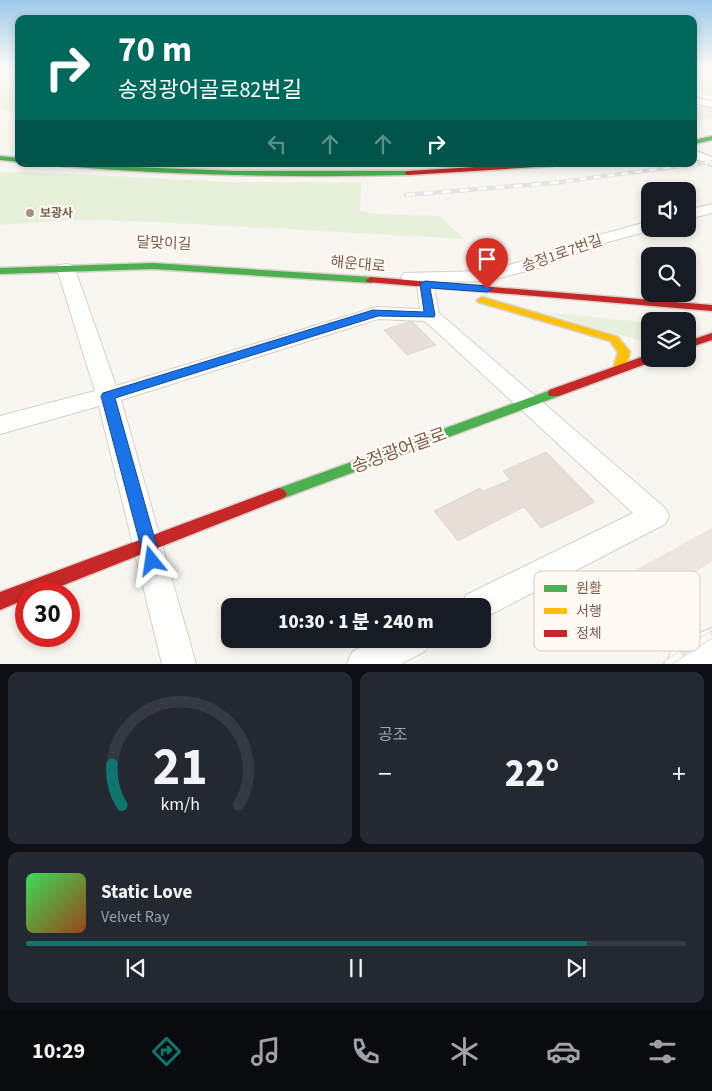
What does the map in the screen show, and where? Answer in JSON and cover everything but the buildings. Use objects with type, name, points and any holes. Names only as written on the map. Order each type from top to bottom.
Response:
[{"type":"main road","points":[[697,141],[712,138]]},
{"type":"main road","points":[[0,158],[15,160]]},
{"type":"main road","points":[[106,167],[197,173],[289,175],[433,173],[513,167]]},
{"type":"main road","name":"달맞이길","points":[[0,260],[140,257],[244,261],[293,266],[324,276]]},
{"type":"main road","name":"해운대로","points":[[0,271],[153,266],[324,276],[712,308]]},
{"type":"main road","points":[[428,284],[614,338],[625,354],[619,369]]},
{"type":"main road","points":[[696,342],[712,336]]},
{"type":"main road","name":"송정광어골로","points":[[0,601],[148,544],[641,361]]},
{"type":"street","points":[[697,101],[712,104]]},
{"type":"street","points":[[697,155],[712,162]]},
{"type":"street","points":[[696,213],[712,208]]},
{"type":"street","name":"송정1로7번길","points":[[324,276],[488,276],[536,263],[591,242],[641,228]]},
{"type":"street","points":[[66,269],[108,396],[179,664]]},
{"type":"street","points":[[428,284],[430,315]]},
{"type":"street","points":[[0,426],[108,396],[377,312],[430,315],[655,516],[546,571]]},
{"type":"street","points":[[491,599],[534,577]]},
{"type":"street","points":[[683,664],[712,645]]},
{"type":"street","points":[[364,664],[395,648]]},
{"type":"shaded area","points":[[697,101],[712,104],[712,117],[697,121]]},
{"type":"shaded area","points":[[712,528],[712,562],[696,571],[633,571]]},
{"type":"green space","points":[[0,99],[15,99],[15,112],[0,109]]},
{"type":"green space","points":[[26,172],[233,182],[361,182],[360,211],[378,214],[439,216],[464,239],[158,222],[72,220],[0,225],[0,173]]},
{"type":"green space","points":[[544,312],[641,322],[641,340]]},
{"type":"railway","points":[[697,164],[712,162]]},
{"type":"railway","points":[[552,183],[674,167]]},
{"type":"railway","points":[[552,183],[564,182]]},
{"type":"railway","points":[[406,195],[552,183]]},
{"type":"railway","points":[[700,642],[712,634]]},
{"type":"railway","points":[[666,664],[686,651]]},
{"type":"traffic: fast","points":[[697,141],[712,138]]},
{"type":"traffic: fast","points":[[0,158],[15,160]]},
{"type":"traffic: fast","points":[[104,167],[234,173],[408,173]]},
{"type":"traffic: fast","points":[[0,271],[153,266],[371,280]]},
{"type":"traffic: fast","points":[[279,494],[554,393]]},
{"type":"traffic: slow","points":[[482,300],[614,339],[624,352],[619,369]]},
{"type":"traffic: jam","points":[[408,173],[516,167]]},
{"type":"traffic: jam","points":[[371,280],[712,308]]},
{"type":"traffic: jam","points":[[696,342],[712,336]]},
{"type":"traffic: jam","points":[[554,393],[641,361]]},
{"type":"traffic: jam","points":[[0,601],[279,494]]},
{"type":"place","name":"보광사","points":[[30,213]]},
{"type":"route","points":[[152,561],[108,396],[377,312],[430,315],[425,284],[487,289]]}]
